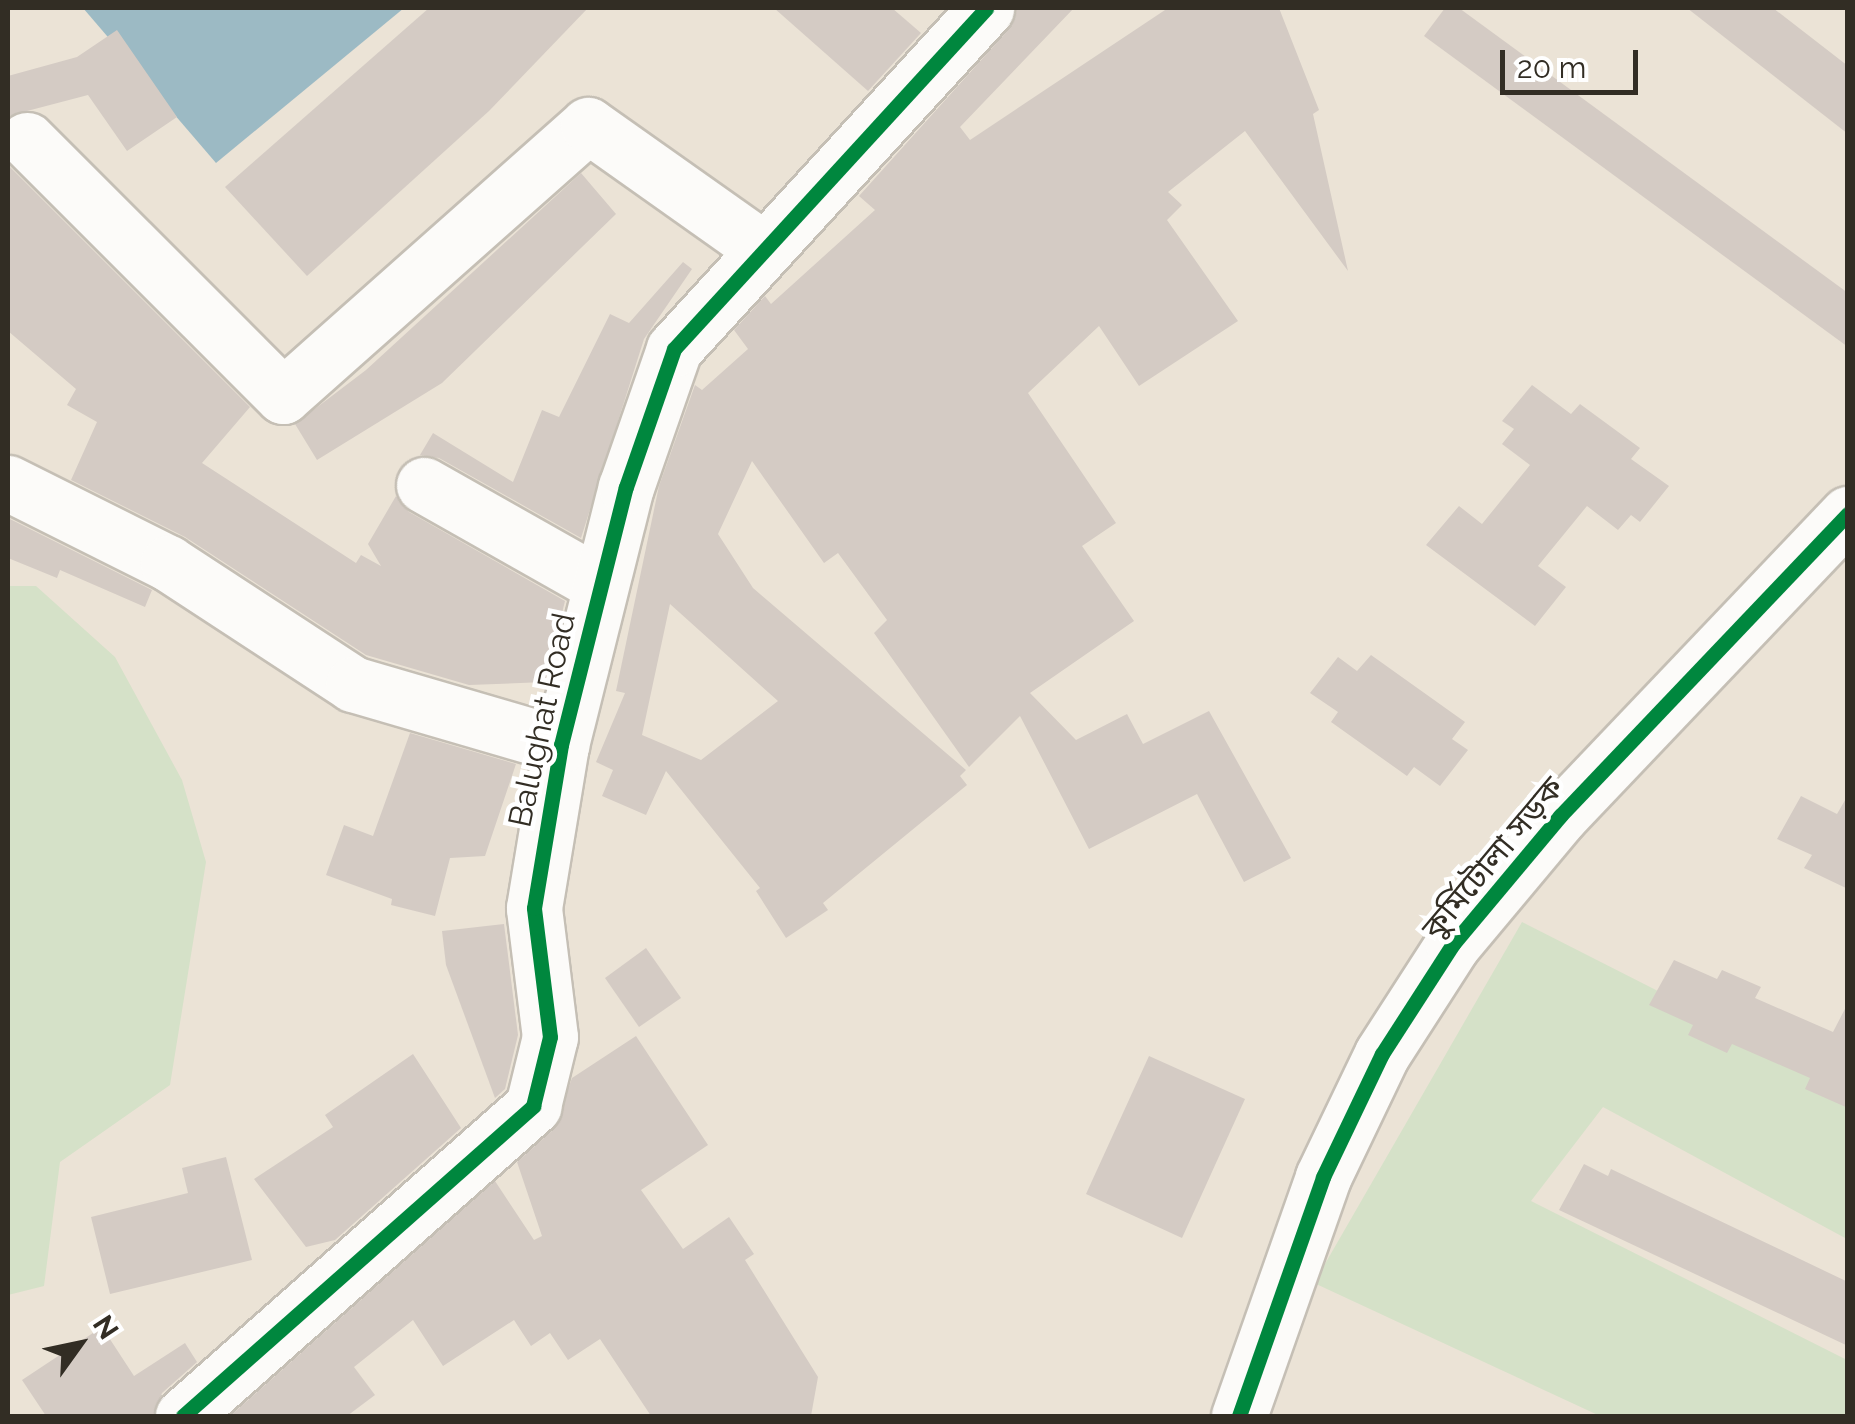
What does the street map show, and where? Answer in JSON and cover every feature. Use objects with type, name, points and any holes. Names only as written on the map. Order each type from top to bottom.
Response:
[{"type":"street","name":"Balughat Road","points":[[184,1416],[534,1106],[550,1037],[534,908],[560,745],[599,584],[674,350],[986,8]]},
{"type":"street","points":[[26,140],[284,396],[588,125],[763,250]]},
{"type":"street","points":[[9,485],[168,563],[352,684],[560,745]]},
{"type":"street","points":[[424,485],[599,584]]},
{"type":"street","name":"কুর্মিটোলা সড়ক","points":[[1239,1416],[1323,1176],[1382,1054],[1453,944],[1560,816],[1848,514]]},
{"type":"green space","points":[[8,586],[36,586],[115,657],[182,780],[206,862],[170,1085],[60,1162],[44,1286],[8,1295]]},
{"type":"green space","points":[[1522,922],[1847,1087],[1847,1239],[1603,1107],[1531,1201],[1847,1360],[1847,1416],[1600,1416],[1314,1283]]},
{"type":"water","points":[[83,8],[404,8],[216,163]]},
{"type":"building","points":[[429,8],[588,8],[489,111],[307,276],[225,187]]},
{"type":"building","points":[[774,8],[892,8],[921,33],[868,91]]},
{"type":"building","points":[[1016,8],[1074,8],[960,127],[970,140],[1168,8],[1279,8],[1319,110],[1313,114],[1348,271],[1245,131],[1168,192],[1182,205],[1167,220],[1238,321],[1139,386],[1099,326],[1028,393],[1116,523],[1082,546],[1134,621],[1030,693],[1076,740],[1127,714],[1143,744],[1209,711],[1291,858],[1244,882],[1197,794],[1089,849],[1020,716],[969,767],[874,633],[887,620],[838,553],[824,563],[752,461],[718,534],[753,588],[966,770],[960,776],[967,785],[823,903],[828,910],[786,938],[756,891],[760,888],[666,771],[646,815],[602,796],[613,770],[596,762],[625,693],[616,691],[659,486],[695,385],[702,390],[748,349],[734,330],[765,296],[771,304],[875,210],[859,196],[1009,29]],"holes":[[[670,604],[778,701],[701,760],[642,735]]]},
{"type":"building","points":[[1445,8],[1459,8],[1848,293],[1848,347],[1424,36]]},
{"type":"building","points":[[1687,8],[1773,8],[1848,66],[1848,134]]},
{"type":"building","points":[[117,30],[177,117],[127,151],[88,95],[8,116],[8,76],[77,57]]},
{"type":"building","points":[[8,165],[250,407],[202,463],[356,563],[361,555],[381,566],[368,544],[396,496],[409,512],[565,601],[545,682],[469,685],[366,655],[185,537],[71,480],[97,422],[67,405],[76,389],[8,331]]},
{"type":"building","points":[[581,173],[616,214],[442,383],[317,460],[295,424],[366,370]]},
{"type":"building","points":[[683,262],[692,269],[644,339],[581,538],[439,458],[420,455],[433,433],[513,482],[542,410],[559,417],[610,314],[629,323]]},
{"type":"building","points":[[1532,385],[1571,414],[1580,404],[1640,448],[1631,459],[1669,486],[1640,522],[1631,515],[1618,530],[1587,506],[1538,566],[1566,587],[1535,626],[1426,545],[1459,506],[1482,524],[1530,465],[1502,444],[1514,429],[1502,421]]},
{"type":"building","points":[[8,518],[152,590],[145,607],[60,570],[57,578],[8,558]]},
{"type":"building","points":[[1371,655],[1465,722],[1452,739],[1468,750],[1440,786],[1414,767],[1407,776],[1331,722],[1338,712],[1310,693],[1338,657],[1357,671]]},
{"type":"building","points":[[410,733],[516,764],[485,856],[450,858],[435,916],[391,905],[392,899],[326,875],[344,825],[373,836]]},
{"type":"building","points":[[1848,795],[1848,889],[1804,868],[1812,855],[1777,839],[1801,796],[1837,814]]},
{"type":"building","points":[[504,924],[518,1035],[505,1089],[495,1098],[446,965],[442,931]]},
{"type":"building","points":[[646,948],[681,998],[639,1027],[605,978]]},
{"type":"building","points":[[1674,960],[1717,979],[1722,970],[1761,987],[1755,998],[1833,1032],[1848,1003],[1848,1108],[1805,1089],[1810,1078],[1732,1044],[1727,1053],[1688,1035],[1693,1025],[1649,1005]]},
{"type":"building","points":[[636,1036],[708,1145],[641,1190],[683,1249],[729,1217],[754,1254],[745,1260],[818,1377],[811,1416],[651,1416],[600,1339],[568,1360],[550,1333],[531,1346],[514,1320],[443,1366],[413,1320],[354,1367],[375,1395],[347,1416],[230,1416],[495,1181],[534,1240],[542,1236],[517,1162],[554,1129],[572,1078]]},
{"type":"building","points":[[413,1054],[461,1128],[335,1240],[306,1247],[254,1179],[333,1127],[325,1115]]},
{"type":"building","points":[[1149,1056],[1245,1099],[1182,1238],[1086,1194]]},
{"type":"building","points":[[226,1157],[252,1260],[110,1294],[91,1217],[188,1193],[182,1168]]},
{"type":"building","points":[[1584,1164],[1608,1176],[1611,1169],[1848,1282],[1848,1346],[1559,1210]]},
{"type":"building","points":[[102,1327],[134,1376],[185,1343],[197,1362],[162,1393],[153,1416],[46,1416],[22,1380]]},
{"type":"cycle path","points":[[183,1416],[533,1106],[550,1037],[534,908],[561,745],[626,487],[674,349],[986,8]]},
{"type":"cycle path","points":[[1239,1416],[1323,1177],[1382,1054],[1453,944],[1560,816],[1848,514]]}]
